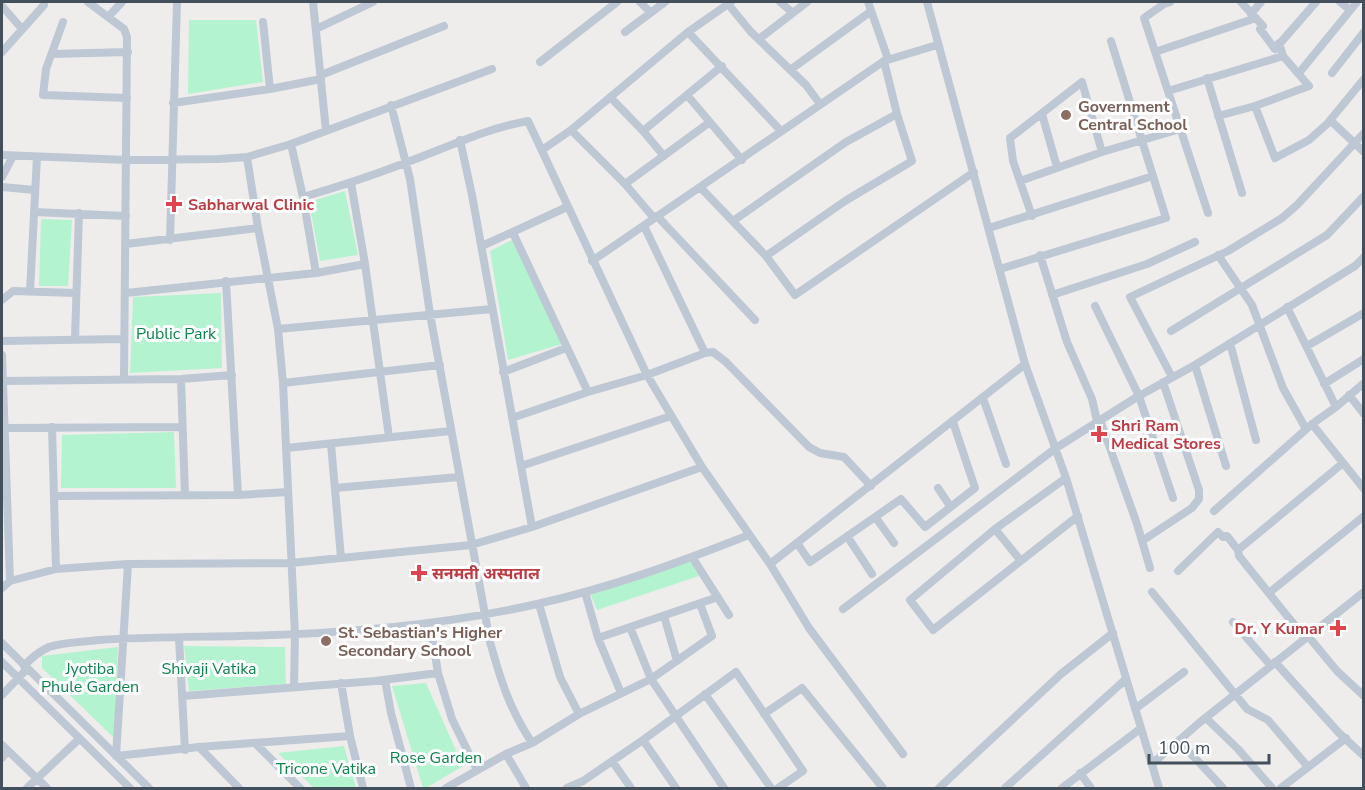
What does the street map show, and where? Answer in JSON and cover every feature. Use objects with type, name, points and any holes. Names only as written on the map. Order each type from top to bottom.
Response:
[{"type":"street","points":[[88,2],[124,29],[128,52],[123,378]]},
{"type":"street","points":[[109,16],[122,2]]},
{"type":"street","points":[[170,240],[177,2]]},
{"type":"street","points":[[314,2],[326,131]]},
{"type":"street","points":[[316,29],[373,2]]},
{"type":"street","points":[[540,62],[617,2]]},
{"type":"street","points":[[640,2],[650,12]]},
{"type":"street","points":[[625,32],[665,2]]},
{"type":"street","points":[[780,2],[793,13]]},
{"type":"street","points":[[759,39],[807,2]]},
{"type":"street","points":[[766,256],[845,201],[912,161],[897,114],[886,60],[868,2]]},
{"type":"street","points":[[927,2],[1025,364],[1078,516],[1159,789]]},
{"type":"street","points":[[1170,2],[1144,18],[1208,213]]},
{"type":"street","points":[[1241,2],[1263,26],[1260,29],[1275,49],[1316,2]]},
{"type":"street","points":[[1155,52],[1254,16],[1261,2]]},
{"type":"street","points":[[1340,2],[1350,10]]},
{"type":"street","points":[[1299,73],[1357,2]]},
{"type":"street","points":[[542,150],[571,130],[688,32],[729,3],[751,32],[806,85],[820,104]]},
{"type":"street","points":[[2,52],[44,5]]},
{"type":"street","points":[[2,6],[22,29]]},
{"type":"street","points":[[790,70],[870,12]]},
{"type":"street","points":[[63,22],[46,69],[43,95],[127,99]]},
{"type":"street","points":[[263,22],[270,89]]},
{"type":"street","points":[[173,103],[270,89],[321,77],[444,26]]},
{"type":"street","points":[[688,32],[781,131]]},
{"type":"street","points":[[1332,73],[1364,32]]},
{"type":"street","points":[[1000,269],[1166,218],[1111,41]]},
{"type":"street","points":[[1218,116],[1309,87],[1283,56],[1279,43]]},
{"type":"street","points":[[592,261],[886,60],[937,45]]},
{"type":"street","points":[[52,54],[128,52]]},
{"type":"street","points":[[1168,91],[1283,56]]},
{"type":"street","points":[[643,131],[722,66]]},
{"type":"street","points":[[2,155],[127,160],[247,157],[291,144],[492,69]]},
{"type":"street","points":[[1207,78],[1242,193]]},
{"type":"street","points":[[1255,106],[1275,158],[1309,140],[1330,120],[1364,79]]},
{"type":"street","points":[[1032,216],[1013,161],[1010,138],[1082,82],[1102,152]]},
{"type":"street","points":[[687,95],[741,160]]},
{"type":"street","points":[[610,97],[664,156]]},
{"type":"street","points":[[391,105],[406,163],[430,314],[484,615],[502,684],[515,717],[532,743]]},
{"type":"street","points":[[733,221],[846,142],[897,114]]},
{"type":"street","points":[[1042,114],[1057,167]]},
{"type":"street","points":[[1330,120],[1364,152]]},
{"type":"street","points":[[303,197],[351,183],[460,140],[528,121],[647,375],[671,416],[702,467],[770,564],[809,628],[903,754]]},
{"type":"street","points":[[625,184],[710,122]]},
{"type":"street","points":[[1020,181],[1102,152],[1180,129]]},
{"type":"street","points":[[571,130],[755,320]]},
{"type":"street","points":[[1172,377],[1130,297],[1218,255],[1282,218],[1364,133]]},
{"type":"street","points":[[460,140],[482,246],[532,527]]},
{"type":"street","points":[[291,144],[316,273]]},
{"type":"street","points":[[2,177],[13,156]]},
{"type":"street","points":[[30,291],[37,157]]},
{"type":"street","points":[[247,157],[278,329],[283,383],[295,635],[294,687]]},
{"type":"street","points":[[700,187],[766,256],[795,295],[974,172]]},
{"type":"street","points":[[989,228],[1153,176]]},
{"type":"street","points":[[351,183],[365,264],[389,437]]},
{"type":"street","points":[[2,187],[35,190]]},
{"type":"street","points":[[1172,331],[1327,235],[1364,196]]},
{"type":"street","points":[[482,246],[567,207]]},
{"type":"street","points":[[34,212],[126,216]]},
{"type":"street","points":[[75,339],[79,213]]},
{"type":"street","points":[[644,226],[705,353]]},
{"type":"street","points":[[126,244],[258,228]]},
{"type":"street","points":[[513,233],[588,392]]},
{"type":"street","points":[[1052,295],[1132,270],[1195,242]]},
{"type":"street","points":[[1040,255],[1067,342],[1109,442],[1150,568]]},
{"type":"street","points":[[1218,255],[1252,305],[1283,388],[1310,426],[1364,489]]},
{"type":"street","points":[[843,609],[1056,448],[1098,420],[1230,344],[1355,266],[1364,257]]},
{"type":"street","points":[[126,293],[226,281],[268,279],[365,264]]},
{"type":"street","points":[[226,281],[238,495]]},
{"type":"street","points":[[2,300],[13,291],[76,293]]},
{"type":"street","points":[[1095,306],[1139,396],[1173,498]]},
{"type":"street","points":[[1287,308],[1336,407]]},
{"type":"street","points":[[278,329],[492,309]]},
{"type":"street","points":[[1307,346],[1364,314]]},
{"type":"street","points":[[2,341],[123,339]]},
{"type":"street","points":[[1230,344],[1256,440]]},
{"type":"street","points":[[503,372],[566,348]]},
{"type":"street","points":[[512,418],[647,375],[705,353],[715,353],[809,447],[820,453],[844,457],[871,486]]},
{"type":"street","points":[[2,355],[4,496],[10,581]]},
{"type":"street","points":[[1324,384],[1364,359]]},
{"type":"street","points":[[770,564],[1025,364]]},
{"type":"street","points":[[283,383],[440,365]]},
{"type":"street","points":[[1195,365],[1226,466]]},
{"type":"street","points":[[3,381],[181,379],[232,375]]},
{"type":"street","points":[[181,379],[185,495]]},
{"type":"street","points":[[1142,541],[1192,508],[1199,499],[1199,490],[1163,382]]},
{"type":"street","points":[[1214,511],[1310,426],[1364,383]]},
{"type":"street","points":[[1349,395],[1364,414]]},
{"type":"street","points":[[983,398],[1006,464]]},
{"type":"street","points":[[521,466],[671,416]]},
{"type":"street","points":[[797,543],[810,562],[902,499],[925,527],[975,488],[953,422]]},
{"type":"street","points":[[52,427],[56,569]]},
{"type":"street","points":[[4,428],[182,427]]},
{"type":"street","points":[[286,448],[451,431]]},
{"type":"street","points":[[331,444],[341,558]]},
{"type":"street","points":[[1238,550],[1343,463]]},
{"type":"street","points":[[2,588],[10,581],[56,569],[129,564],[291,563],[471,545],[532,527],[702,467]]},
{"type":"street","points":[[335,488],[459,477]]},
{"type":"street","points":[[1066,478],[995,529],[910,600],[933,630],[1078,516]]},
{"type":"street","points":[[938,488],[950,506]]},
{"type":"street","points":[[54,496],[238,495],[288,492]]},
{"type":"street","points":[[1269,593],[1364,516]]},
{"type":"street","points":[[876,518],[894,543]]},
{"type":"street","points":[[995,529],[1021,561]]},
{"type":"street","points":[[1178,571],[1218,532],[1223,537],[1227,536],[1238,550],[1239,556],[1306,637],[1337,672],[1364,696]]},
{"type":"street","points":[[2,695],[18,679],[33,655],[51,646],[122,639],[295,635],[430,623],[484,615],[585,592],[692,557],[749,535]]},
{"type":"street","points":[[847,536],[872,574]]},
{"type":"street","points":[[692,557],[729,615]]},
{"type":"street","points":[[116,756],[122,639],[129,564]]},
{"type":"street","points":[[585,592],[598,638],[621,693]]},
{"type":"street","points":[[1152,592],[1250,711],[1268,720],[1308,767]]},
{"type":"street","points":[[1152,764],[1235,694],[1364,592]]},
{"type":"street","points":[[598,638],[718,597]]},
{"type":"street","points":[[539,604],[560,677],[579,714]]},
{"type":"street","points":[[446,789],[506,754],[532,743],[579,714],[651,679],[712,636],[700,604]]},
{"type":"street","points":[[664,616],[677,661]]},
{"type":"street","points":[[1233,621],[1339,733],[1364,756]]},
{"type":"street","points":[[430,623],[438,673],[452,719],[477,770]]},
{"type":"street","points":[[630,627],[651,679],[724,789]]},
{"type":"street","points":[[939,789],[1061,674],[1113,633]]},
{"type":"street","points":[[179,638],[185,750]]},
{"type":"street","points":[[2,643],[149,789]]},
{"type":"street","points":[[2,662],[130,789]]},
{"type":"street","points":[[567,789],[583,781],[643,740],[736,672],[802,771],[778,789]]},
{"type":"street","points":[[1135,709],[1184,672]]},
{"type":"street","points":[[183,696],[385,680],[438,673]]},
{"type":"street","points":[[1005,789],[1126,679]]},
{"type":"street","points":[[385,680],[411,789]]},
{"type":"street","points":[[341,683],[350,736],[363,789]]},
{"type":"street","points":[[764,714],[802,688],[883,789]]},
{"type":"street","points":[[705,694],[771,789]]},
{"type":"street","points":[[1206,718],[1238,749],[1272,789]]},
{"type":"street","points":[[1062,789],[1140,729]]},
{"type":"street","points":[[116,756],[199,747],[350,736]]},
{"type":"street","points":[[1281,789],[1346,738]]},
{"type":"street","points":[[27,789],[79,739]]},
{"type":"street","points":[[643,740],[676,789]]},
{"type":"street","points":[[1179,741],[1223,789]]},
{"type":"street","points":[[255,743],[300,789]]},
{"type":"street","points":[[2,745],[5,755],[47,789]]},
{"type":"street","points":[[199,747],[239,789]]},
{"type":"street","points":[[506,754],[526,789]]},
{"type":"street","points":[[612,761],[631,789]]},
{"type":"street","points":[[1080,773],[1091,789]]},
{"type":"green space","points":[[189,20],[256,20],[263,82],[188,94]]},
{"type":"green space","points":[[345,191],[358,255],[320,261],[309,202]]},
{"type":"green space","points":[[41,219],[72,220],[68,286],[39,286]]},
{"type":"green space","points":[[514,239],[562,344],[508,360],[490,251]]},
{"type":"green space","name":"Public Park","points":[[221,293],[222,368],[130,373],[133,297]]},
{"type":"green space","points":[[174,432],[176,488],[61,488],[62,435]]},
{"type":"green space","points":[[690,561],[699,576],[597,610],[589,591]]},
{"type":"green space","name":"Shivaji Vatika","points":[[184,646],[285,647],[286,684],[189,691]]},
{"type":"green space","name":"Jyotiba Phule Garden","points":[[118,647],[114,738],[42,668],[42,656]]},
{"type":"green space","name":"Rose Garden","points":[[426,683],[463,766],[423,788],[392,686]]},
{"type":"green space","name":"Tricone Vatika","points":[[344,746],[356,788],[314,788],[278,753]]},
{"type":"place","name":"Government Central School","points":[[1066,115]]},
{"type":"place","name":"Sabharwal Clinic","points":[[174,204]]},
{"type":"place","name":"Shri Ram Medical Stores","points":[[1099,434]]},
{"type":"place","name":"सनमती अस्पताल","points":[[419,573]]},
{"type":"place","name":"Dr. Y Kumar","points":[[1338,628]]},
{"type":"place","name":"St. Sebastian's Higher Secondary School","points":[[326,641]]}]
